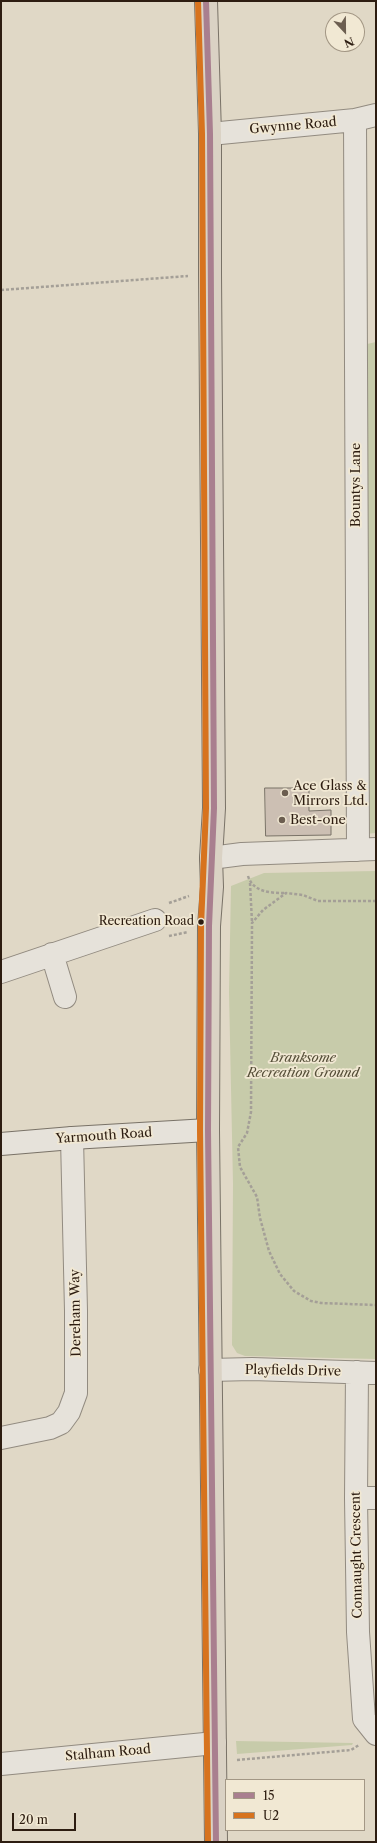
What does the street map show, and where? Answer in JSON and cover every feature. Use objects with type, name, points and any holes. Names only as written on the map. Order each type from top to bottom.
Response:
[{"type":"main road","points":[[206,1],[210,134],[214,808],[211,858],[212,887],[209,926],[208,1130],[216,1842]]},
{"type":"street","name":"Gwynne Road","points":[[210,134],[355,120],[376,115]]},
{"type":"street","name":"Bountys Lane","points":[[355,120],[367,850]]},
{"type":"street","points":[[211,858],[242,854],[367,850]]},
{"type":"street","points":[[1,972],[155,920]]},
{"type":"street","points":[[52,954],[65,997]]},
{"type":"street","name":"Yarmouth Road","points":[[1,1144],[208,1130]]},
{"type":"street","name":"Dereham Way","points":[[1,1438],[50,1428],[61,1423],[69,1412],[76,1393],[76,1311],[72,1138]]},
{"type":"street","name":"Playfields Drive","points":[[210,1370],[252,1369],[366,1372]]},
{"type":"street","name":"Connaught Crescent","points":[[366,1372],[366,1498],[358,1632],[364,1719],[370,1738]]},
{"type":"street","name":"Stalham Road","points":[[1,1764],[215,1752]]},
{"type":"path","points":[[1,290],[210,274]]},
{"type":"path","points":[[250,883],[252,923],[251,1112],[247,1133],[238,1146],[240,1167],[257,1197],[260,1218],[269,1251],[280,1274],[294,1291],[311,1301],[321,1303],[376,1305]]},
{"type":"path","points":[[209,926],[161,938],[155,920],[154,909],[212,887]]},
{"type":"path","points":[[252,923],[263,910],[286,893],[303,895],[318,901],[376,901]]},
{"type":"path","points":[[215,1752],[351,1750],[370,1738]]},
{"type":"green space","points":[[376,342],[376,833],[364,834],[367,344]]},
{"type":"green space","name":"Branksome Recreation Ground","points":[[376,871],[376,1359],[245,1356],[237,1353],[232,1345],[233,1184],[229,992],[231,886],[264,873]]},
{"type":"green space","points":[[236,1741],[353,1743],[352,1745],[237,1754]]},
{"type":"building","points":[[265,788],[309,788],[309,811],[331,810],[331,835],[266,836]]},
{"type":"transit line","name":"U2","points":[[198,1],[202,134],[206,808],[201,926],[200,1130],[208,1842]]},
{"type":"transit line","name":"15","points":[[206,1],[210,134],[214,808],[209,926],[208,1130],[216,1842]]},
{"type":"place","name":"Ace Glass & Mirrors Ltd.","points":[[285,793]]},
{"type":"place","name":"Best-one","points":[[282,820]]},
{"type":"place","name":"Recreation Road","points":[[201,922]]}]
